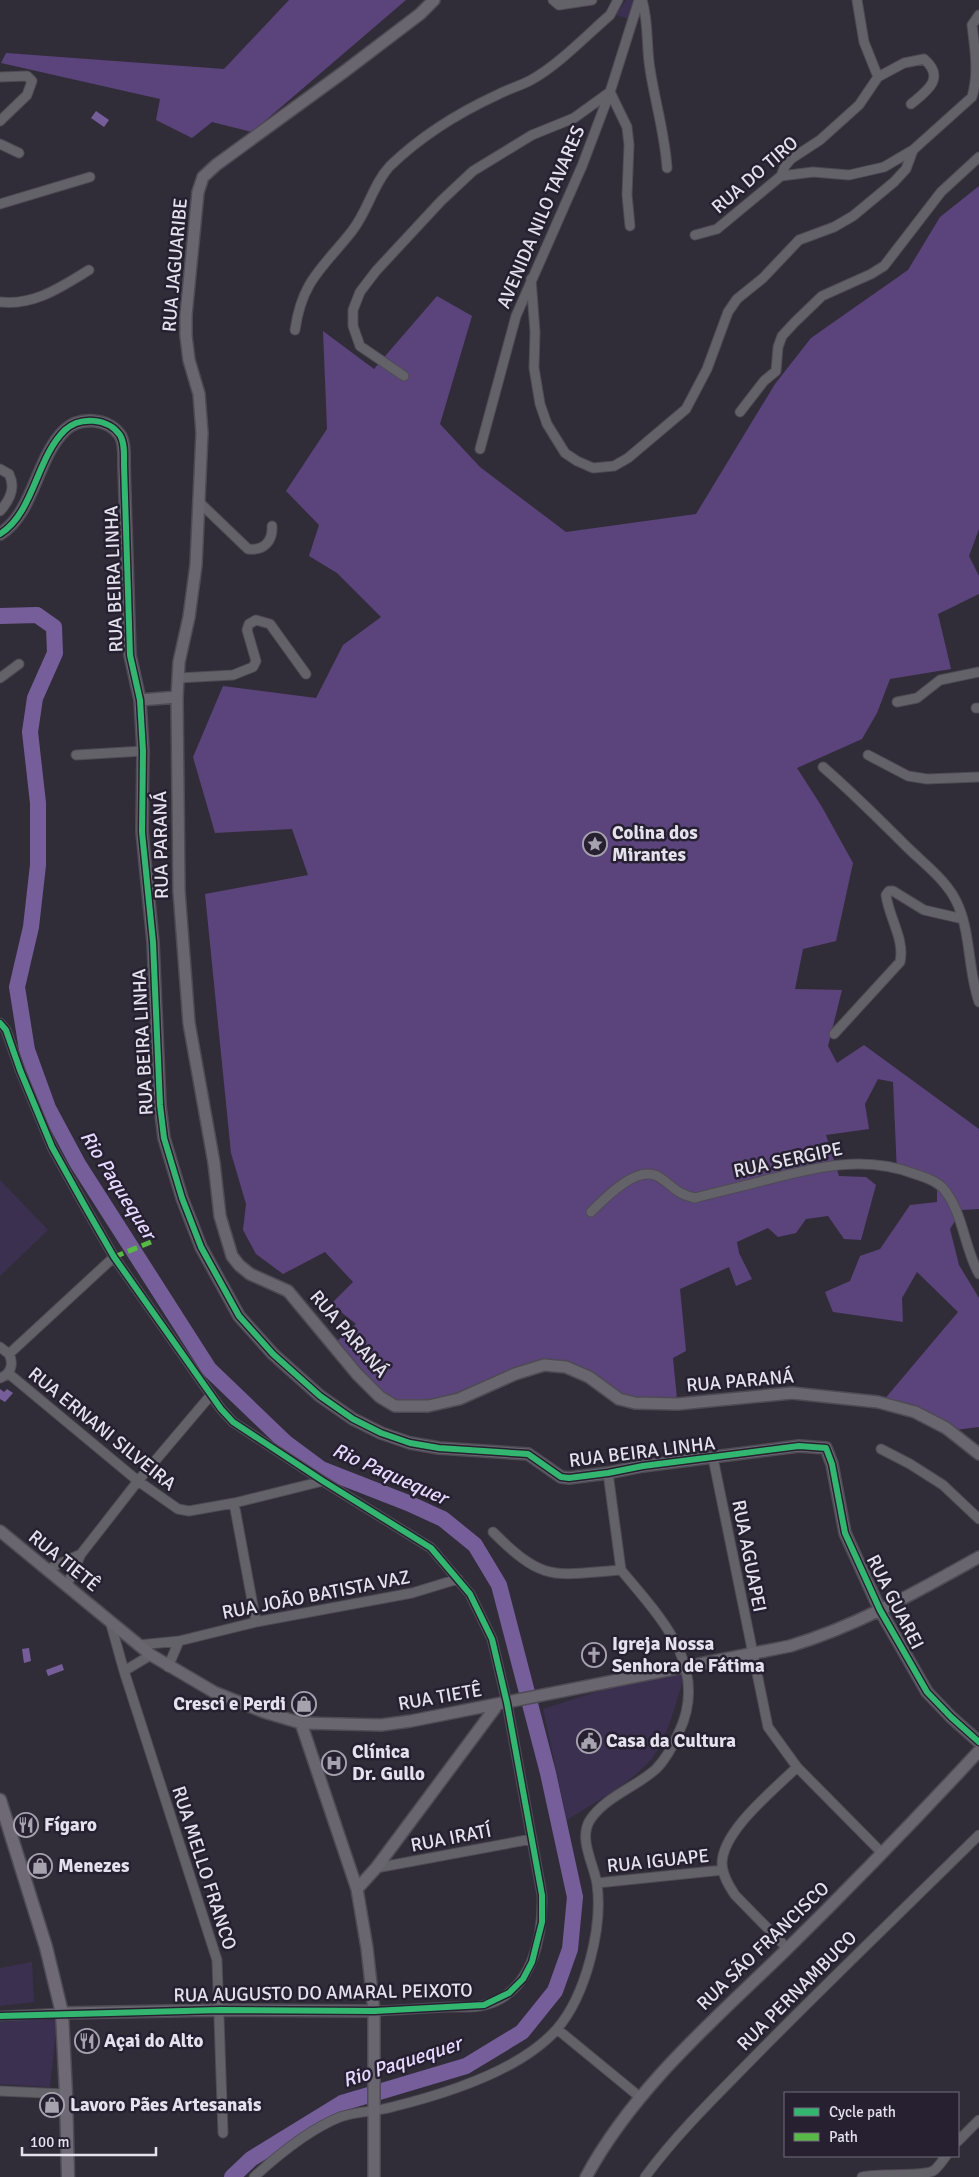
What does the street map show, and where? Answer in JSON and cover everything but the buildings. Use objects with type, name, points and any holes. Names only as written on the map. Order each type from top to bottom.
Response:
[{"type":"main road","points":[[0,1800],[51,1964],[62,2019],[68,2177]]},
{"type":"street","name":"RUA JAGUARIBE","points":[[177,698],[179,662],[189,617],[196,565],[202,412],[186,336],[195,208],[203,176],[216,164],[420,14],[434,0]]},
{"type":"street","points":[[553,0],[559,5],[592,0]]},
{"type":"street","points":[[295,330],[301,301],[308,285],[322,264],[361,218],[377,185],[389,167],[439,126],[497,94],[532,80],[610,15],[618,0]]},
{"type":"street","points":[[641,0],[647,23],[650,69],[662,124],[668,168]]},
{"type":"street","name":"AVENIDA NILO TAVARES","points":[[480,449],[516,316],[582,166],[610,92],[641,0]]},
{"type":"street","points":[[857,0],[864,42],[878,77]]},
{"type":"street","points":[[781,176],[813,172],[849,175],[865,173],[884,168],[912,150],[972,97],[976,86],[978,70],[972,25],[979,15]]},
{"type":"street","name":"RUA DO TIRO","points":[[695,235],[717,229],[781,176],[784,166],[791,159],[826,135],[859,105],[878,77],[904,63],[924,59],[932,66],[934,77],[930,87],[911,104]]},
{"type":"street","points":[[0,77],[27,76],[32,81],[27,95],[0,121]]},
{"type":"street","points":[[404,376],[360,346],[353,326],[353,310],[360,292],[376,271],[441,201],[474,170],[532,135],[574,118],[610,92],[627,127],[629,145],[627,195],[630,226]]},
{"type":"street","points":[[0,144],[19,153]]},
{"type":"street","points":[[531,279],[536,332],[534,368],[540,404],[547,424],[565,453],[577,461],[593,468],[614,466],[628,458],[686,408],[707,370],[728,312],[737,299],[763,278],[798,240],[834,227],[853,216],[894,182],[906,168],[912,150]]},
{"type":"street","points":[[740,412],[764,381],[776,371],[778,347],[782,336],[822,296],[871,274],[884,266],[941,192],[979,157]]},
{"type":"street","points":[[0,204],[90,177]]},
{"type":"street","points":[[0,302],[15,304],[44,296],[88,270]]},
{"type":"street","name":"RUA BEIRA LINHA","points":[[0,534],[19,516],[43,462],[66,428],[77,422],[96,420],[112,427],[121,436],[124,465],[130,654],[140,700],[143,751],[142,832],[153,942],[160,1105],[164,1138],[182,1198],[201,1248],[239,1316],[273,1354],[320,1396],[353,1419],[381,1433],[410,1443],[439,1448],[528,1454],[561,1477],[569,1478],[608,1474],[643,1466],[799,1446],[821,1446],[829,1452]]},
{"type":"street","points":[[0,469],[9,474],[12,488],[11,496],[0,511]]},
{"type":"street","points":[[198,501],[248,549],[261,549],[266,545],[273,534],[272,526]]},
{"type":"street","points":[[178,678],[233,675],[253,667],[256,661],[247,630],[249,624],[256,620],[270,624],[306,674]]},
{"type":"street","points":[[0,678],[19,664]]},
{"type":"street","points":[[897,702],[917,698],[940,680],[979,672]]},
{"type":"street","points":[[140,700],[177,698]]},
{"type":"street","name":"RUA PARANÁ","points":[[177,698],[178,873],[189,1023],[214,1163],[220,1216],[232,1256],[239,1265],[250,1274],[288,1291],[357,1374],[380,1397],[395,1406],[428,1406],[459,1399],[515,1374],[544,1365],[566,1367],[582,1374],[619,1399],[636,1404],[678,1404],[792,1393],[878,1402],[915,1412],[946,1428],[979,1454]]},
{"type":"street","points":[[76,755],[143,751]]},
{"type":"street","points":[[868,755],[908,776],[927,780],[979,777]]},
{"type":"street","points":[[823,767],[852,792],[940,879],[958,904],[963,919],[974,988],[979,1002]]},
{"type":"street","points":[[834,1034],[893,972],[900,962],[901,947],[886,895],[889,891],[893,891],[924,910],[963,919]]},
{"type":"street","name":"RUA AUGUSTO DO AMARAL PEIXOTO","points":[[0,1023],[6,1030],[52,1147],[114,1257],[168,1330],[210,1396],[233,1422],[322,1481],[430,1548],[470,1594],[492,1639],[508,1703],[542,1895],[542,1922],[532,1962],[523,1979],[509,1993],[484,2005],[374,2011],[220,2010],[62,2019],[0,2016]]},
{"type":"street","name":"RUA SERGIPE","points":[[590,1212],[618,1188],[637,1176],[651,1175],[659,1177],[680,1195],[695,1198],[816,1168],[861,1162],[907,1170],[930,1179],[941,1186],[951,1200],[970,1259],[979,1274]]},
{"type":"street","points":[[9,1354],[114,1257]]},
{"type":"street","points":[[0,1347],[9,1354],[12,1364],[4,1376]]},
{"type":"street","name":"RUA ERNANI SILVEIRA","points":[[4,1376],[138,1481],[178,1509],[189,1511],[234,1503],[322,1481]]},
{"type":"street","points":[[67,1585],[81,1554],[138,1481],[210,1396]]},
{"type":"street","points":[[881,1449],[910,1464],[943,1485],[979,1518]]},
{"type":"street","name":"RUA GUAREI","points":[[829,1452],[845,1533],[880,1610],[927,1692],[951,1718],[979,1742]]},
{"type":"street","name":"RUA AGUAPEI","points":[[713,1458],[768,1727],[797,1767],[882,1853]]},
{"type":"street","points":[[254,2177],[293,2144],[339,2118],[373,2107],[391,2108],[456,2087],[497,2070],[535,2048],[557,2029],[573,2004],[591,1956],[598,1909],[597,1883],[588,1852],[586,1834],[589,1821],[602,1806],[636,1786],[657,1768],[670,1752],[682,1726],[689,1700],[687,1667],[664,1622],[621,1570],[608,1474]]},
{"type":"street","points":[[234,1503],[256,1622]]},
{"type":"street","name":"RUA TIETÊ","points":[[0,1531],[168,1667],[214,1692],[264,1712],[301,1723],[381,1725],[508,1703],[752,1654],[817,1638],[880,1610],[979,1557]]},
{"type":"street","points":[[493,1532],[521,1559],[545,1572],[559,1574],[621,1570]]},
{"type":"street","points":[[46,1570],[81,1554]]},
{"type":"street","name":"RUA JOÃO BATISTA VAZ","points":[[139,1645],[179,1641],[256,1622],[412,1593],[458,1579]]},
{"type":"street","name":"RUA MELLO FRANCO","points":[[110,1621],[124,1671],[217,1960],[223,2133]]},
{"type":"street","points":[[168,1667],[179,1641]]},
{"type":"street","points":[[124,1671],[152,1655]]},
{"type":"street","points":[[357,1888],[376,1868],[508,1703]]},
{"type":"street","points":[[301,1723],[357,1888],[367,1948],[374,2011],[374,2177]]},
{"type":"street","name":"RUA SÃO FRANCISCO","points":[[586,2177],[616,2130],[685,2047],[882,1853],[979,1751]]},
{"type":"street","points":[[787,1948],[735,1895],[722,1870],[726,1844],[741,1824],[797,1767]]},
{"type":"street","name":"RUA PERNAMBUCO","points":[[645,2177],[700,2111],[822,1988],[979,1835]]},
{"type":"street","name":"RUA IRATÍ","points":[[376,1868],[532,1839]]},
{"type":"street","name":"RUA IGUAPE","points":[[597,1883],[722,1870]]},
{"type":"street","points":[[557,2029],[641,2098]]},
{"type":"street","points":[[0,2091],[66,2094]]},
{"type":"street","points":[[959,2141],[979,2120]]},
{"type":"street","points":[[862,2177],[874,2174],[927,2174],[935,2169],[945,2157]]},
{"type":"shaded area","points":[[289,0],[406,0],[252,132],[212,122],[192,138],[156,120],[160,99],[1,63],[6,53],[224,69]]},
{"type":"shaded area","points":[[626,0],[638,0],[630,19],[616,15]]},
{"type":"shaded area","points":[[96,111],[109,120],[104,127],[91,118]]},
{"type":"shaded area","points":[[979,186],[979,529],[969,556],[979,576],[979,594],[938,614],[951,669],[890,679],[877,713],[862,739],[797,768],[822,807],[853,863],[836,941],[803,949],[795,989],[842,990],[828,1046],[837,1063],[864,1045],[979,1129],[979,1209],[962,1210],[950,1229],[959,1265],[979,1298],[979,1427],[955,1430],[883,1401],[958,1312],[917,1272],[902,1298],[903,1322],[833,1312],[825,1292],[850,1281],[860,1256],[880,1249],[910,1205],[937,1202],[937,1190],[925,1182],[897,1173],[893,1082],[878,1079],[865,1104],[869,1129],[826,1135],[839,1176],[866,1177],[876,1185],[861,1240],[844,1239],[828,1216],[806,1219],[796,1233],[778,1237],[768,1228],[737,1242],[739,1253],[752,1279],[736,1286],[729,1267],[680,1289],[686,1351],[673,1358],[677,1399],[635,1400],[565,1371],[541,1368],[429,1401],[408,1405],[388,1397],[336,1342],[356,1324],[331,1304],[353,1282],[325,1252],[283,1274],[256,1254],[243,1230],[246,1204],[231,1153],[205,894],[308,875],[292,829],[215,833],[193,757],[223,686],[316,698],[343,645],[381,617],[337,573],[309,556],[319,525],[286,491],[327,429],[323,331],[374,369],[437,296],[472,316],[440,424],[480,467],[566,532],[696,514],[775,384],[811,338],[908,270],[940,217]]},
{"type":"shaded area","points":[[0,1180],[48,1230],[0,1276]]},
{"type":"shaded area","points":[[0,1389],[4,1392],[7,1389],[13,1393],[5,1402],[0,1399]]},
{"type":"shaded area","points":[[29,1648],[31,1661],[24,1663],[22,1649]]},
{"type":"shaded area","points":[[62,1664],[64,1670],[48,1676],[46,1670]]},
{"type":"shaded area","points":[[687,1667],[664,1738],[653,1757],[624,1784],[567,1820],[543,1709],[662,1671]]},
{"type":"shaded area","points":[[32,1962],[34,2002],[0,2006],[0,1968]]},
{"type":"shaded area","points":[[42,2019],[57,2020],[50,2087],[0,2084],[0,2022]]},
{"type":"waterway","name":"Rio Paquequer","points":[[0,616],[37,615],[54,627],[55,653],[35,698],[30,732],[38,803],[38,865],[31,927],[17,987],[27,1050],[48,1108],[78,1164],[209,1369],[286,1443],[321,1469],[408,1503],[443,1519],[475,1545],[499,1585],[548,1773],[575,1897],[570,1949],[555,1991],[522,2032],[466,2066],[342,2103],[251,2159],[232,2177]]},
{"type":"marked path","points":[[114,1257],[151,1242]]},
{"type":"cycle path","points":[[0,534],[11,525],[20,513],[47,455],[65,430],[71,425],[86,421],[101,422],[115,429],[120,435],[124,450],[130,655],[140,700],[143,751],[142,832],[153,942],[160,1105],[164,1138],[182,1198],[201,1247],[239,1316],[273,1354],[320,1396],[353,1419],[381,1433],[410,1443],[439,1448],[528,1454],[561,1477],[569,1478],[608,1473],[643,1466],[799,1446],[826,1448],[832,1464],[845,1533],[880,1610],[927,1692],[979,1742]]},
{"type":"cycle path","points":[[0,1023],[6,1030],[20,1070],[52,1147],[87,1210],[114,1257],[221,1409],[233,1422],[431,1548],[470,1594],[492,1639],[507,1703],[542,1895],[542,1922],[532,1962],[523,1979],[509,1993],[484,2005],[374,2011],[220,2010],[0,2016]]},
{"type":"place","name":"Colina dos Mirantes","points":[[595,844]]},
{"type":"place","name":"Igreja Nossa Senhora de Fátima","points":[[594,1655]]},
{"type":"place","name":"Cresci e Perdi","points":[[304,1704]]},
{"type":"place","name":"Casa da Cultura","points":[[589,1741]]},
{"type":"place","name":"Clínica Dr. Gullo","points":[[334,1763]]},
{"type":"place","name":"Fígaro","points":[[26,1825]]},
{"type":"place","name":"Menezes","points":[[40,1866]]},
{"type":"place","name":"Açai do Alto","points":[[87,2041]]},
{"type":"place","name":"Lavoro Pães Artesanais","points":[[52,2105]]}]
